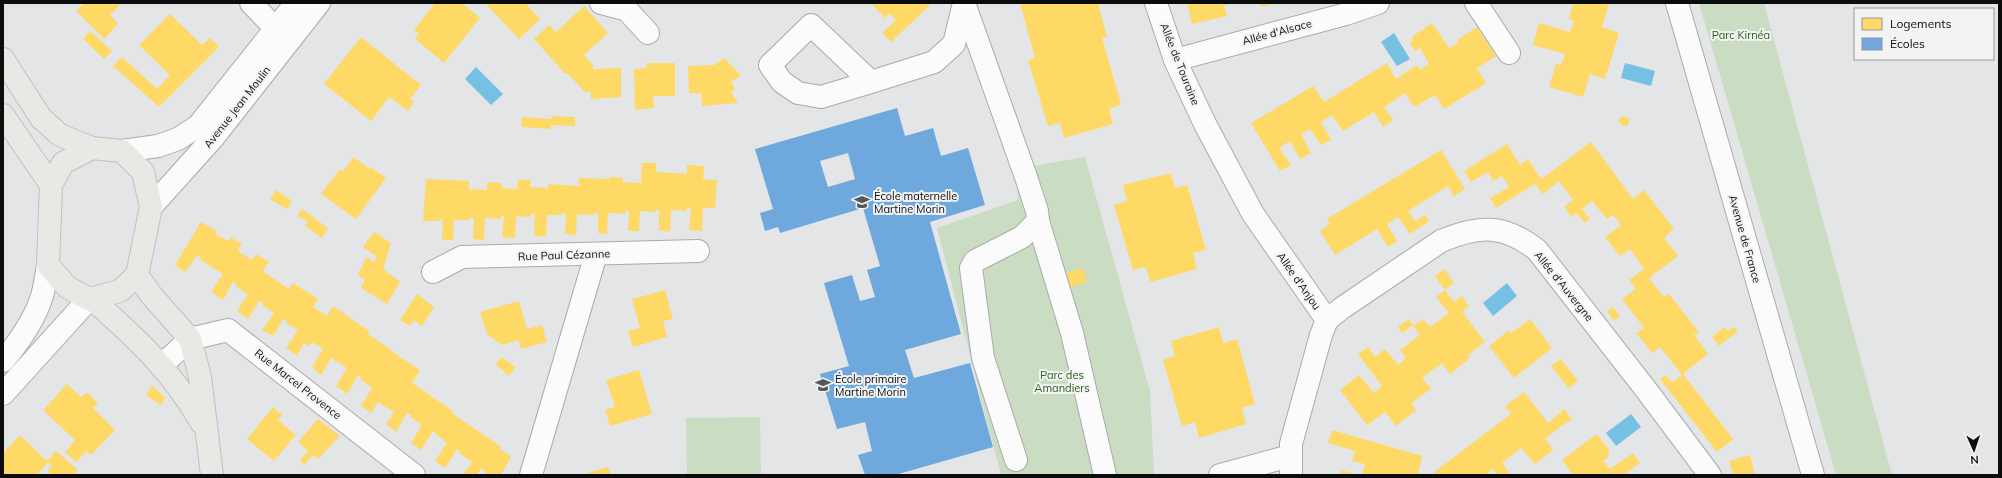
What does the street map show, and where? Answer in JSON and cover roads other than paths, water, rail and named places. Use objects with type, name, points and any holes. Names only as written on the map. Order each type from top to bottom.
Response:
[{"type":"main road","points":[[3,59],[41,118],[60,135],[92,148],[122,151],[143,172],[151,207],[137,274],[120,291],[90,299]]},
{"type":"main road","points":[[3,115],[51,186]]},
{"type":"main road","points":[[92,148],[63,163],[51,186],[48,265],[66,287],[90,299],[162,365],[188,400],[206,430]]},
{"type":"main road","points":[[137,274],[152,296],[190,339],[200,376],[212,475]]},
{"type":"street","points":[[251,3],[276,29]]},
{"type":"street","name":"Avenue Jean Moulin","points":[[122,151],[158,146],[178,139],[198,126],[296,3]]},
{"type":"street","name":"Avenue Jean Moulin","points":[[151,207],[213,138],[318,3]]},
{"type":"street","points":[[601,3],[627,10],[648,32]]},
{"type":"street","points":[[871,82],[934,62],[954,44],[964,3]]},
{"type":"street","points":[[964,3],[1037,211],[1038,221],[1072,333],[1105,475]]},
{"type":"street","name":"Allée de Touraine","points":[[1156,3],[1176,60],[1205,124]]},
{"type":"street","name":"Allée d'Alsace","points":[[1176,60],[1346,14],[1378,3]]},
{"type":"street","points":[[1476,3],[1510,53]]},
{"type":"street","name":"Avenue de France","points":[[1677,3],[1813,475]]},
{"type":"street","name":"Allée d'Anjou","points":[[1205,124],[1253,214],[1327,320],[1321,335],[1293,436],[1290,466]]},
{"type":"street","points":[[1016,460],[983,358],[971,268],[975,261],[1022,237],[1038,221]]},
{"type":"street","name":"Allée d'Auvergne","points":[[1327,320],[1342,308],[1441,241],[1455,235],[1477,231],[1497,230],[1509,232],[1524,240],[1537,250],[1658,405],[1710,475]]},
{"type":"street","name":"Rue Paul Cézanne","points":[[433,272],[462,258],[698,251]]},
{"type":"street","points":[[531,475],[596,254]]},
{"type":"street","points":[[3,361],[29,324],[42,296],[48,265]]},
{"type":"street","points":[[3,394],[90,299]]},
{"type":"street","name":"Rue Marcel Provence","points":[[190,339],[228,330],[404,471]]},
{"type":"street","points":[[162,365],[190,339]]},
{"type":"street","points":[[1220,475],[1290,466]]},
{"type":"water","points":[[1394,33],[1410,59],[1397,66],[1381,42]]},
{"type":"water","points":[[1625,63],[1655,71],[1651,86],[1621,78]]},
{"type":"water","points":[[476,67],[503,94],[491,105],[465,79]]},
{"type":"water","points":[[1507,283],[1517,296],[1493,316],[1483,303]]},
{"type":"water","points":[[1631,414],[1641,427],[1616,446],[1606,433]]},
{"type":"place","name":"École maternelle Martine Morin","points":[[862,202]]},
{"type":"place","name":"École primaire Martine Morin","points":[[823,385]]},
{"type":"park label","name":"Parc Kirnéa","points":[[1741,35]]},
{"type":"park label","name":"Parc des Amandiers","points":[[1062,381]]}]
